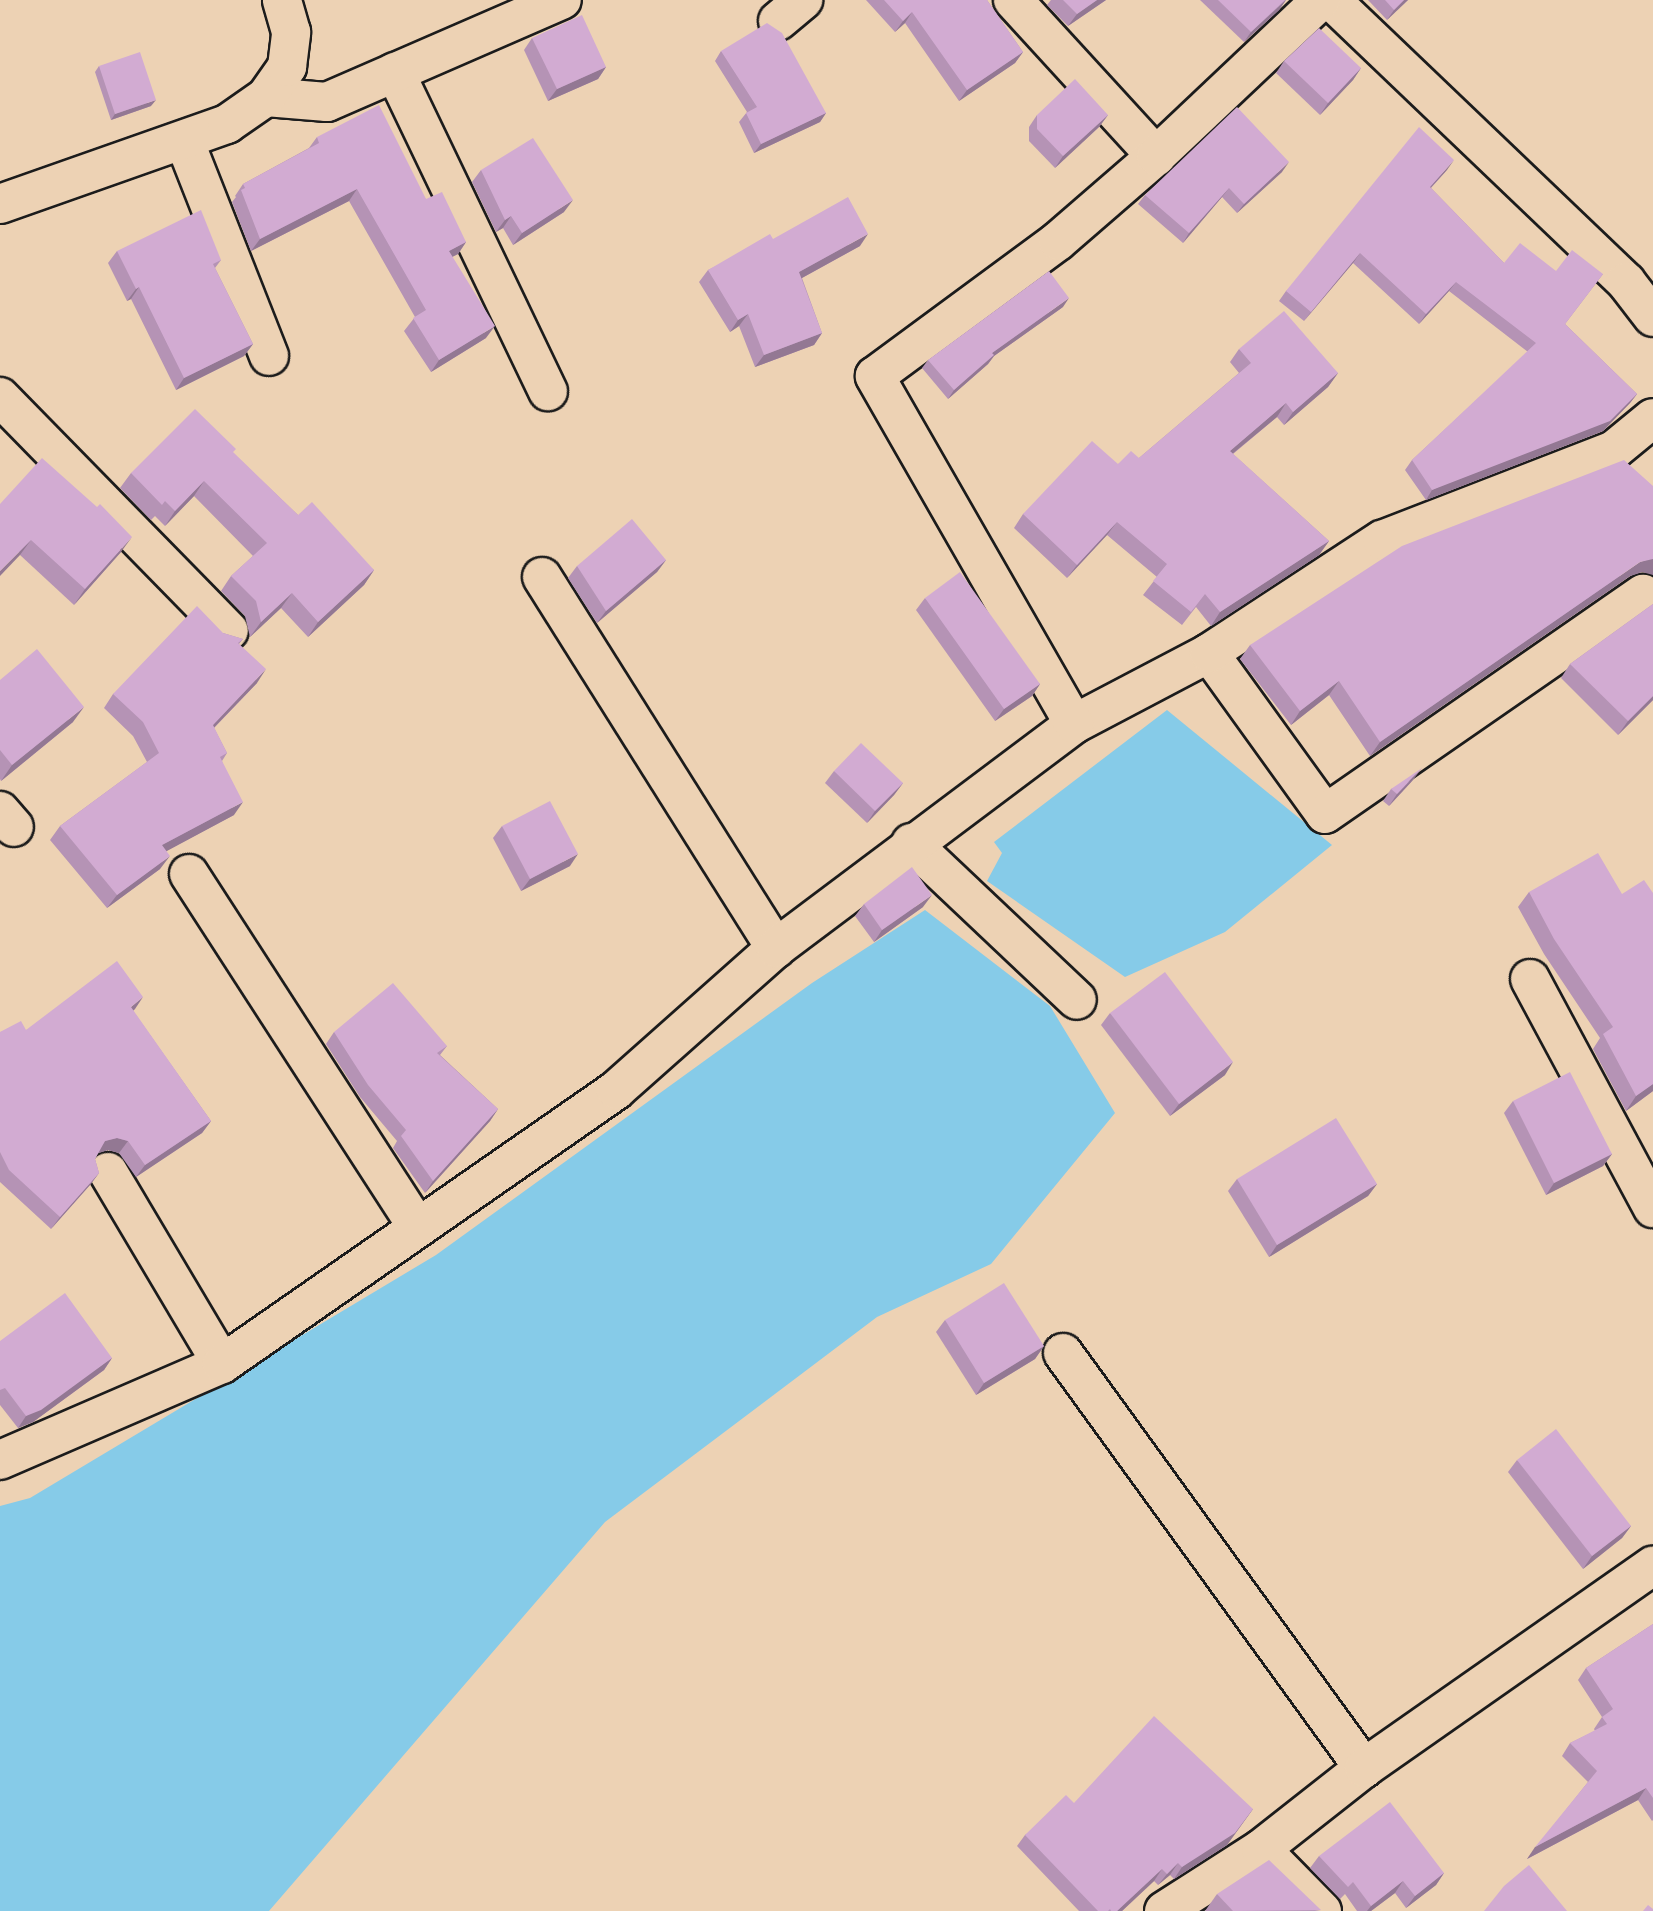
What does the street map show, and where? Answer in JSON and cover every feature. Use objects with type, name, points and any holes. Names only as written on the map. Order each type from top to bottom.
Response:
[{"type":"street","points":[[0,204],[227,124],[266,97],[287,67],[291,32],[282,0]]},
{"type":"street","points":[[266,97],[327,102],[562,0]]},
{"type":"street","points":[[1013,0],[1156,156]]},
{"type":"street","points":[[1074,724],[875,376],[1058,241],[1156,156],[1321,0]]},
{"type":"street","points":[[1331,0],[1626,282],[1653,317]]},
{"type":"street","points":[[395,72],[548,391]]},
{"type":"street","points":[[184,140],[269,356]]},
{"type":"street","points":[[0,397],[229,631]]},
{"type":"street","points":[[0,1460],[222,1364],[616,1090],[776,948],[911,843],[1074,724],[1209,653],[1382,540],[1614,450],[1653,418]]},
{"type":"street","points":[[542,577],[776,948]]},
{"type":"street","points":[[1209,653],[1325,814],[1643,594]]},
{"type":"street","points":[[911,843],[1077,1000]]},
{"type":"street","points":[[189,874],[417,1226]]},
{"type":"street","points":[[1530,979],[1653,1208]]},
{"type":"street","points":[[108,1172],[222,1364]]},
{"type":"street","points":[[1063,1353],[1364,1768]]},
{"type":"street","points":[[1164,1911],[1261,1849],[1364,1768],[1653,1566]]},
{"type":"street","points":[[1261,1849],[1322,1911]]},
{"type":"water","points":[[1167,710],[1332,845],[1225,932],[1125,977],[987,881],[1002,853],[994,842]]},
{"type":"water","points":[[925,910],[1050,1006],[1115,1113],[991,1264],[877,1317],[605,1522],[269,1911],[0,1911],[0,1506],[30,1498],[436,1255],[812,983]]},
{"type":"building","points":[[884,0],[987,0],[1023,52],[967,90],[912,12],[903,21]]},
{"type":"building","points":[[1063,0],[1097,0],[1077,14]]},
{"type":"building","points":[[1218,0],[1285,0],[1251,32]]},
{"type":"building","points":[[1385,0],[1404,0],[1394,10]]},
{"type":"building","points":[[582,15],[606,67],[557,89],[532,38]]},
{"type":"building","points":[[767,23],[782,33],[826,113],[761,144],[746,113],[757,107],[721,51]]},
{"type":"building","points":[[1319,28],[1361,68],[1328,103],[1284,61]]},
{"type":"building","points":[[140,52],[156,100],[115,114],[99,66]]},
{"type":"building","points":[[1075,79],[1108,115],[1063,156],[1037,129],[1037,115]]},
{"type":"building","points":[[379,105],[426,199],[442,192],[466,242],[449,251],[495,326],[439,360],[413,318],[426,310],[357,189],[260,239],[241,190],[245,188],[243,184],[319,143],[317,137]]},
{"type":"building","points":[[1237,107],[1289,162],[1244,204],[1229,188],[1189,233],[1145,195]]},
{"type":"building","points":[[1419,127],[1454,160],[1430,187],[1504,263],[1520,243],[1556,271],[1572,250],[1603,274],[1565,324],[1637,394],[1610,421],[1432,490],[1412,460],[1536,343],[1456,282],[1426,314],[1360,253],[1311,312],[1286,291]]},
{"type":"building","points":[[533,138],[573,200],[522,233],[511,216],[505,220],[481,170]]},
{"type":"building","points":[[848,197],[868,234],[799,272],[822,333],[764,355],[748,314],[738,320],[708,270],[770,234],[773,239]]},
{"type":"building","points":[[201,210],[221,260],[213,264],[253,344],[184,378],[139,287],[136,289],[117,251]]},
{"type":"building","points":[[1049,271],[1069,298],[992,353],[994,355],[954,390],[928,360]]},
{"type":"building","points":[[1284,311],[1338,373],[1293,412],[1286,403],[1230,451],[1329,541],[1220,612],[1205,594],[1191,612],[1153,581],[1167,564],[1117,522],[1077,565],[1023,514],[1092,441],[1118,464],[1131,451],[1139,458],[1251,363],[1239,349]]},
{"type":"building","points":[[195,409],[236,449],[233,452],[298,515],[312,502],[374,570],[318,622],[292,593],[261,622],[256,601],[231,576],[267,543],[204,481],[175,511],[165,501],[162,505],[131,473]]},
{"type":"building","points":[[42,458],[97,507],[100,504],[132,537],[85,589],[31,540],[0,571],[0,504]]},
{"type":"building","points":[[1624,460],[1653,486],[1653,559],[1640,562],[1380,742],[1339,681],[1300,711],[1250,645],[1402,546]]},
{"type":"building","points":[[632,519],[666,560],[606,611],[577,566]]},
{"type":"building","points":[[960,572],[1040,684],[1004,709],[925,598]]},
{"type":"building","points":[[1653,604],[1653,696],[1628,721],[1570,664]]},
{"type":"building","points":[[197,606],[223,633],[243,639],[238,643],[266,669],[213,725],[227,753],[220,757],[243,802],[162,845],[170,856],[117,895],[60,826],[159,753],[143,722],[113,694]]},
{"type":"building","points":[[37,649],[84,707],[12,765],[0,750],[0,680]]},
{"type":"building","points":[[861,743],[903,783],[875,811],[834,771]]},
{"type":"building","points":[[1422,768],[1397,794],[1391,789]]},
{"type":"building","points":[[550,801],[578,854],[530,879],[502,826]]},
{"type":"building","points":[[1598,853],[1622,894],[1644,880],[1653,893],[1653,1084],[1636,1096],[1603,1034],[1613,1027],[1554,939],[1529,892]]},
{"type":"building","points":[[912,867],[932,895],[882,930],[864,904]]},
{"type":"building","points":[[117,961],[143,997],[131,1007],[211,1121],[145,1165],[128,1141],[117,1138],[105,1141],[95,1159],[99,1173],[60,1217],[9,1170],[0,1152],[0,1032],[21,1021],[26,1030]]},
{"type":"building","points":[[1165,972],[1233,1062],[1179,1104],[1110,1013]]},
{"type":"building","points":[[393,983],[447,1046],[437,1053],[498,1109],[433,1181],[401,1136],[406,1130],[368,1085],[334,1032]]},
{"type":"building","points":[[1570,1072],[1612,1154],[1554,1183],[1513,1101]]},
{"type":"building","points":[[1336,1118],[1377,1184],[1277,1245],[1237,1179]]},
{"type":"building","points":[[1004,1283],[1044,1346],[984,1383],[945,1320]]},
{"type":"building","points":[[65,1293],[112,1358],[41,1410],[26,1416],[5,1388],[0,1390],[0,1341]]},
{"type":"building","points":[[1556,1429],[1631,1526],[1592,1556],[1517,1460]]},
{"type":"building","points":[[1653,1624],[1653,1798],[1646,1788],[1535,1847],[1597,1771],[1570,1743],[1607,1724],[1602,1717],[1613,1709],[1586,1668]]},
{"type":"building","points":[[1154,1716],[1253,1809],[1235,1833],[1182,1867],[1178,1863],[1167,1874],[1162,1869],[1117,1911],[1098,1911],[1025,1835],[1066,1795],[1074,1803]]},
{"type":"building","points":[[1390,1802],[1444,1873],[1415,1896],[1403,1881],[1371,1906],[1353,1882],[1348,1887],[1319,1856]]},
{"type":"building","points":[[1269,1860],[1321,1910],[1233,1911],[1217,1894]]},
{"type":"building","points":[[1529,1865],[1567,1911],[1484,1911],[1504,1886]]}]
